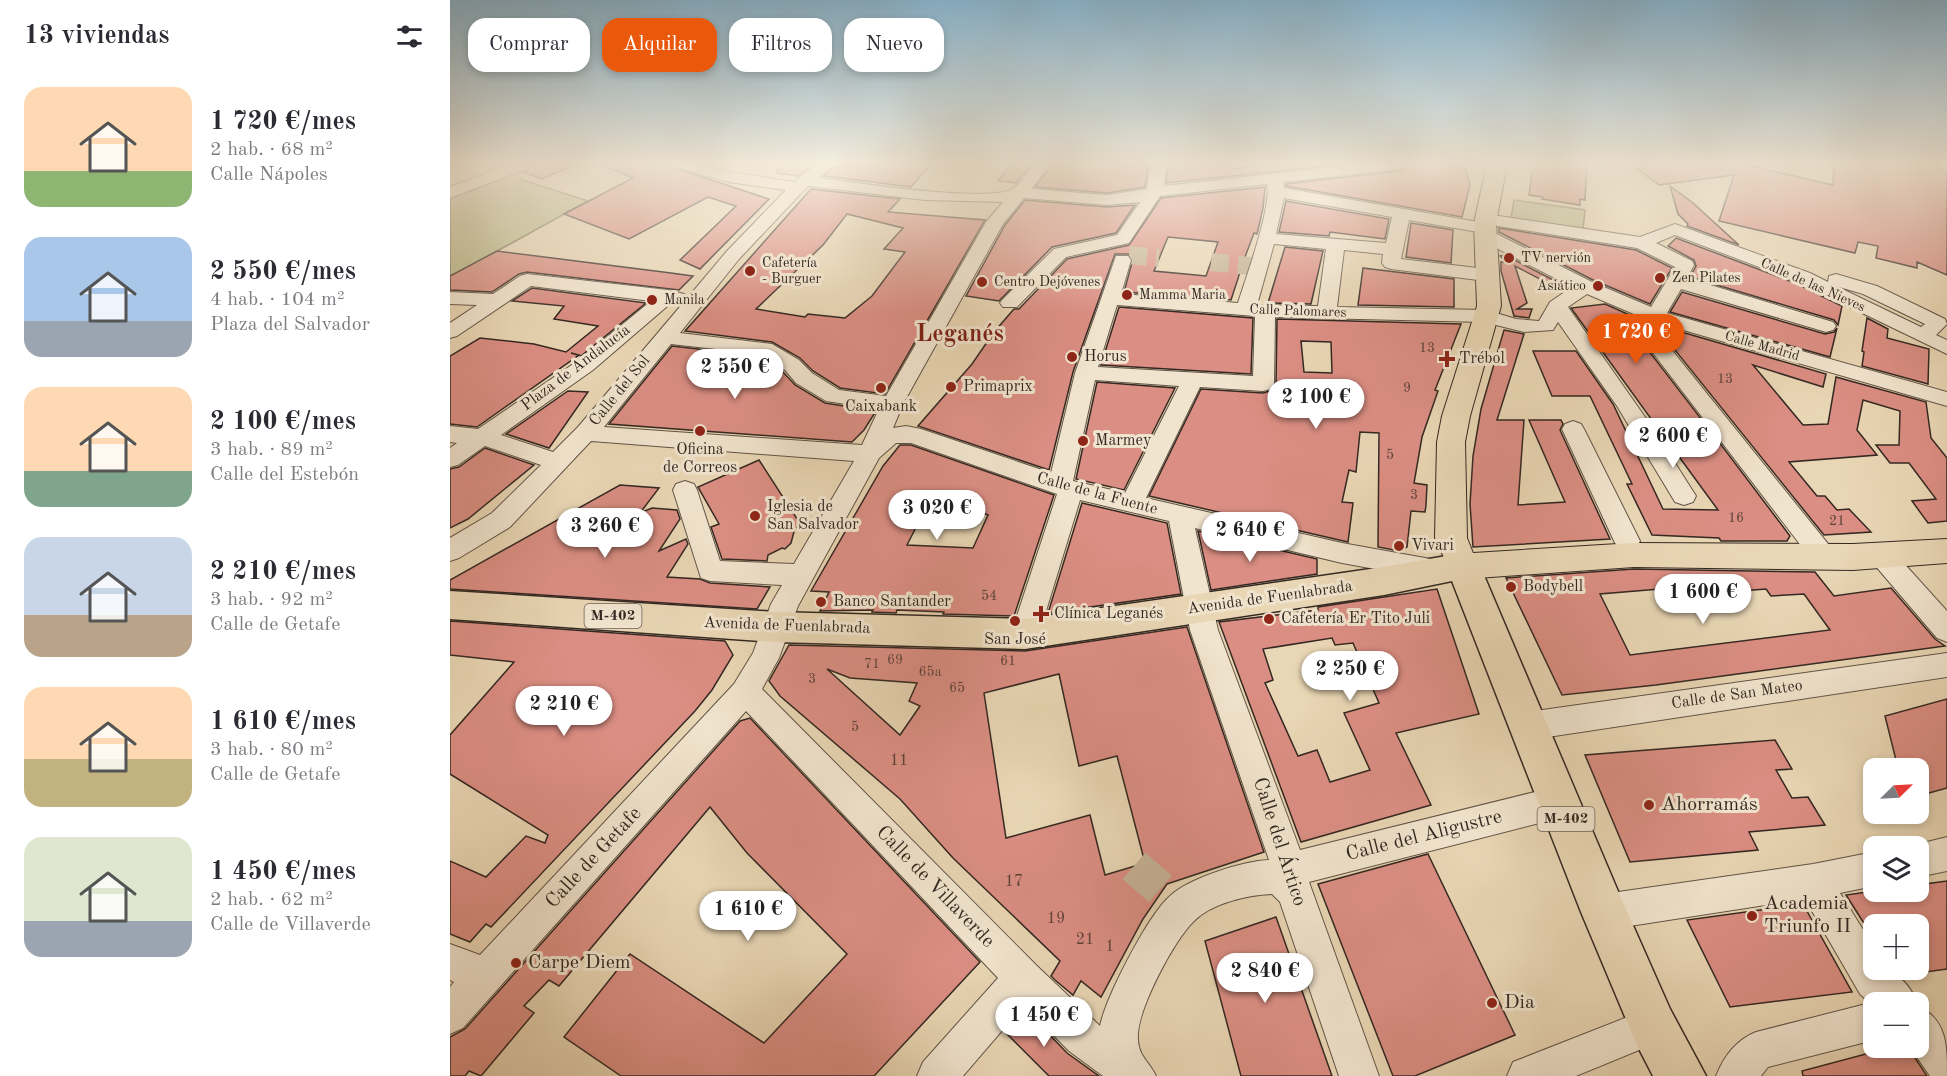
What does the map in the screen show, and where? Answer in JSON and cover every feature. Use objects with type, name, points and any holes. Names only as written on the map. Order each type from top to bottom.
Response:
[{"type":"highway","name":"Avenida de Fuenlabrada","points":[[450,605],[776,627],[1025,634],[1451,568]]},
{"type":"highway","name":"M-402","points":[[1451,568],[1528,726],[1653,1026],[1680,1076]]},
{"type":"main road","points":[[1451,568],[1451,441],[1456,416],[1489,306],[1485,227],[1487,214]]},
{"type":"main road","name":"Avenida de Fuenlabrada","points":[[1451,568],[1634,555],[1824,557],[1882,556],[1947,551]]},
{"type":"street","name":"Calle del Sol","points":[[450,551],[501,520],[586,433],[663,337],[733,255],[772,214]]},
{"type":"street","points":[[586,433],[870,454],[892,404],[995,222],[1002,214]]},
{"type":"street","points":[[1010,303],[1060,253],[1120,240],[1141,214]]},
{"type":"street","points":[[1086,373],[1263,384],[1256,310],[1270,214]]},
{"type":"street","points":[[1402,214],[1391,263],[1486,275]]},
{"type":"street","name":"Calle Madrid","points":[[1409,214],[1485,227],[1585,286],[1652,314],[1947,399]]},
{"type":"street","points":[[1485,227],[1603,234],[1642,243],[1685,265],[1652,314],[1640,323],[1824,557]]},
{"type":"street","name":"Calle de las Nieves","points":[[1642,243],[1675,229],[1803,277],[1821,276],[1870,290],[1939,322]]},
{"type":"street","points":[[1266,238],[1394,249]]},
{"type":"street","points":[[1327,312],[1336,244]]},
{"type":"street","points":[[1025,634],[1066,488],[1086,373],[1122,260]]},
{"type":"street","points":[[450,333],[527,280],[695,300]]},
{"type":"street","points":[[1675,281],[1826,326]]},
{"type":"street","name":"Calle Palomares","points":[[1111,299],[1256,310],[1486,316],[1538,328],[1546,326],[1557,306],[1585,286]]},
{"type":"street","name":"Plaza de Andalucía","points":[[450,459],[586,365],[668,296]]},
{"type":"street","points":[[450,298],[496,300]]},
{"type":"street","points":[[1917,300],[1940,305],[1939,322],[1947,348]]},
{"type":"street","points":[[1557,306],[1646,435],[1684,496]]},
{"type":"street","points":[[663,337],[765,348],[792,365],[804,378],[834,396],[892,404]]},
{"type":"street","points":[[1131,504],[1193,380]]},
{"type":"street","points":[[881,427],[908,429],[916,421]]},
{"type":"street","points":[[1646,435],[1724,428]]},
{"type":"street","points":[[1573,429],[1627,541]]},
{"type":"street","points":[[450,434],[481,437],[558,462]]},
{"type":"street","name":"Calle de la Fuente","points":[[870,454],[882,440],[895,435],[908,435],[1066,488],[1131,504],[1341,553],[1451,568]]},
{"type":"street","name":"Calle de Getafe","points":[[458,1006],[738,700],[759,671],[781,612],[870,454]]},
{"type":"street","points":[[685,490],[710,571],[801,575]]},
{"type":"street","name":"Calle del Ártico","points":[[1180,516],[1204,630],[1359,1076]]},
{"type":"street","points":[[1882,556],[1947,630]]},
{"type":"street","name":"Calle de San Mateo","points":[[1528,726],[1947,665]]},
{"type":"street","name":"Calle de Villaverde","points":[[738,700],[750,697],[758,703],[1023,978],[1083,1037],[1132,1072]]},
{"type":"street","name":"Calle del Aligustre","points":[[1292,881],[1559,802]]},
{"type":"street","points":[[1929,858],[1947,854]]},
{"type":"street","points":[[1604,912],[1813,881],[1863,871]]},
{"type":"street","points":[[1132,1072],[1119,1046],[1120,1019],[1166,929],[1183,908],[1201,897],[1266,877],[1292,881]]},
{"type":"street","points":[[1813,881],[1885,992]]},
{"type":"street","points":[[450,962],[472,970],[475,975],[458,1006]]},
{"type":"street","points":[[937,1076],[1023,978]]},
{"type":"street","points":[[1736,1076],[1756,1051],[1863,1025]]},
{"type":"street","points":[[1527,1076],[1653,1026]]},
{"type":"street","points":[[1929,1041],[1947,1066]]},
{"type":"green space","points":[[450,214],[564,214],[450,277]]},
{"type":"green space","points":[[1512,214],[1585,214],[1583,230],[1511,219]]},
{"type":"building","points":[[565,214],[676,214],[629,239]]},
{"type":"building","points":[[727,214],[754,214],[700,269],[680,260]]},
{"type":"building","points":[[789,214],[847,214],[823,245],[756,309],[805,317],[808,314],[845,318],[872,296],[905,252],[884,249],[903,228],[848,214],[915,214],[985,220],[885,394],[840,388],[813,371],[800,358],[772,342],[685,331]]},
{"type":"building","points":[[1014,214],[1129,214],[1116,233],[1052,247],[999,301],[966,296],[1005,225]]},
{"type":"building","points":[[1150,214],[1262,214],[1257,234],[1254,233],[1231,300],[1124,292],[1133,259],[1128,254],[1115,254],[1073,372],[1049,470],[918,426],[972,364],[994,332],[1014,309],[1019,309],[1067,259],[1129,245]],"holes":[[[1168,237],[1218,242],[1206,276],[1154,271]]]},
{"type":"building","points":[[1283,214],[1362,214],[1389,219],[1385,239],[1330,232],[1329,236],[1279,232]]},
{"type":"building","points":[[1446,214],[1463,214],[1462,217]]},
{"type":"building","points":[[1678,214],[1705,214],[1739,245],[1687,226],[1688,224]]},
{"type":"building","points":[[1721,214],[1947,214],[1947,275],[1917,262],[1917,268],[1876,258],[1878,246],[1858,242],[1855,253],[1719,221]]},
{"type":"building","points":[[1411,223],[1453,230],[1451,263],[1406,257]]},
{"type":"building","points":[[1499,228],[1636,250],[1672,268],[1650,304],[1593,280],[1499,232]]},
{"type":"building","points":[[1676,238],[1795,283],[1842,306],[1838,325],[1834,320],[1690,277],[1696,266],[1694,260],[1668,246]]},
{"type":"building","points":[[1285,247],[1323,251],[1311,304],[1268,303]]},
{"type":"building","points":[[497,251],[693,276],[679,290],[527,272],[519,274],[492,292],[450,290],[450,276]]},
{"type":"building","points":[[1505,255],[1561,284],[1555,287],[1515,266],[1527,303],[1517,309],[1532,309],[1529,318],[1514,316],[1501,271],[1501,262],[1507,262],[1500,256]]},
{"type":"building","points":[[1363,268],[1454,279],[1454,307],[1358,305]]},
{"type":"building","points":[[532,288],[646,303],[581,356],[579,355],[477,427],[450,424],[450,356],[480,338],[534,344],[566,352],[598,326],[554,319],[564,306],[512,301]]},
{"type":"building","points":[[1682,292],[1825,334],[1834,332],[1837,328],[1830,357],[1670,312]]},
{"type":"building","points":[[1605,304],[1632,316],[1628,324],[1702,420],[1654,423],[1571,308]]},
{"type":"building","points":[[1119,307],[1253,318],[1251,374],[1101,365]]},
{"type":"building","points":[[1867,318],[1888,329],[1887,338],[1929,349],[1928,384],[1862,366]]},
{"type":"building","points":[[1277,319],[1461,324],[1435,390],[1438,391],[1422,437],[1414,483],[1427,485],[1426,505],[1425,512],[1411,511],[1407,547],[1399,551],[1378,547],[1379,433],[1360,432],[1356,472],[1349,470],[1342,502],[1353,503],[1348,542],[1149,496],[1201,389],[1263,393],[1273,390],[1276,384]],"holes":[[[1301,341],[1331,342],[1332,373],[1304,372]]]},
{"type":"building","points":[[1654,324],[1826,374],[1823,387],[1753,365],[1803,425],[1828,424],[1836,377],[1926,402],[1931,438],[1947,458],[1947,521],[1928,523],[1912,501],[1936,499],[1909,463],[1890,463],[1876,445],[1899,445],[1900,411],[1863,400],[1857,430],[1877,455],[1789,462],[1817,496],[1825,496],[1837,510],[1849,509],[1871,532],[1824,535]]},
{"type":"building","points":[[1504,330],[1524,334],[1497,420],[1524,420],[1518,505],[1565,502],[1529,420],[1561,420],[1563,424],[1560,430],[1610,539],[1473,547],[1470,504],[1473,456],[1481,409]]},
{"type":"building","points":[[672,346],[759,356],[783,372],[795,385],[825,403],[876,411],[864,430],[852,442],[609,424]]},
{"type":"building","points":[[1533,351],[1576,351],[1613,404],[1663,509],[1718,510],[1669,443],[1716,438],[1790,536],[1787,541],[1721,541],[1719,538],[1652,535],[1627,484],[1632,484],[1590,396],[1552,396]]},
{"type":"building","points":[[1097,382],[1175,388],[1124,490],[1076,479]]},
{"type":"building","points":[[568,391],[588,392],[549,448],[506,434]]},
{"type":"building","points":[[900,445],[911,445],[1054,495],[1014,616],[897,610],[896,613],[872,612],[873,610],[820,611],[829,592],[811,591],[883,466]],"holes":[[[933,494],[988,515],[973,548],[907,545]]]},
{"type":"building","points":[[485,448],[534,465],[468,519],[450,528],[450,469],[459,467]]},
{"type":"building","name":"Iglesia de San Salvador","points":[[759,460],[801,525],[795,528],[791,543],[785,549],[782,548],[768,555],[767,561],[722,559],[711,527],[719,524],[698,487]]},
{"type":"building","points":[[620,485],[659,488],[640,513],[652,508],[677,510],[680,519],[659,551],[686,539],[688,544],[667,577],[700,579],[710,583],[770,587],[757,609],[450,589],[450,580]]},
{"type":"building","points":[[1082,503],[1167,523],[1181,594],[1048,613]]},
{"type":"building","points":[[1198,531],[1317,559],[1317,574],[1211,590]]},
{"type":"building","points":[[1634,569],[1815,572],[1834,596],[1891,588],[1935,639],[1945,646],[1656,685],[1562,695],[1506,578]],"holes":[[[1660,589],[1671,608],[1720,601],[1715,593],[1766,589],[1771,596],[1804,594],[1830,630],[1630,655],[1600,594]]]},
{"type":"building","points":[[1437,589],[1479,714],[1396,733],[1431,805],[1301,842],[1219,622],[1318,610],[1318,607]],"holes":[[[1332,638],[1335,645],[1353,643],[1379,703],[1344,713],[1370,770],[1330,782],[1317,750],[1298,756],[1265,683],[1273,680],[1263,649]]]},
{"type":"building","points":[[450,621],[725,641],[733,655],[712,690],[695,711],[491,927],[486,924],[470,942],[450,934],[450,861],[486,877],[526,836],[545,843],[548,835],[450,774],[450,735],[514,662],[450,655]]},
{"type":"building","points":[[1187,627],[1264,852],[1167,884],[1143,919],[1101,997],[1081,981],[1073,995],[1055,980],[1051,976],[1060,961],[953,858],[900,799],[780,696],[769,681],[789,645],[1025,651]],"holes":[[[827,669],[850,678],[917,683],[909,701],[920,706],[900,735]],[[1059,674],[1079,766],[1117,756],[1145,863],[1105,875],[1090,815],[1006,838],[984,693]]]},
{"type":"building","points":[[1947,699],[1947,788],[1929,793],[1929,758],[1896,758],[1885,716]]},
{"type":"building","points":[[750,718],[980,962],[874,1076],[621,1076],[564,1037],[630,954],[764,1043],[847,954],[747,853],[710,807],[559,986],[549,980],[524,1006],[534,1013],[481,1076],[469,1071],[465,1076],[450,1076],[450,1037],[465,1029],[740,721]]},
{"type":"building","points":[[1775,740],[1792,769],[1776,770],[1792,798],[1808,797],[1825,825],[1749,832],[1758,850],[1630,862],[1585,755]]},
{"type":"building","points":[[1428,854],[1515,1035],[1415,1076],[1393,1076],[1318,884]]},
{"type":"building","points":[[1947,881],[1947,969],[1929,971],[1929,914],[1863,914],[1863,922],[1846,895],[1863,893],[1863,902],[1929,902],[1929,883]]},
{"type":"building","points":[[1803,904],[1852,992],[1730,1007],[1687,920]]},
{"type":"building","points":[[1276,917],[1332,1076],[1241,1076],[1205,941]]},
{"type":"building","points":[[1024,1008],[1067,1053],[1099,1076],[1049,1076],[1004,1031]]},
{"type":"building","points":[[1863,1055],[1863,1058],[1915,1058],[1927,1076],[1803,1076],[1802,1071]]},
{"type":"tunnel","points":[[1129,255],[1159,258]]},
{"type":"tunnel","points":[[1211,262],[1259,267]]},
{"type":"tunnel","points":[[1134,866],[1183,908]]},
{"type":"place","name":"TV nervión","points":[[1509,258]]},
{"type":"place","name":"Cafetería - Burguer","points":[[750,271]]},
{"type":"place","name":"Zen Pilates","points":[[1660,278]]},
{"type":"place","name":"Centro Dejóvenes","points":[[982,282]]},
{"type":"place","name":"Asiático","points":[[1598,286]]},
{"type":"place","name":"Mamma Maria","points":[[1127,295]]},
{"type":"place","name":"Manila","points":[[652,300]]},
{"type":"place","name":"Horus","points":[[1072,357]]},
{"type":"place","name":"Trébol","points":[[1447,359]]},
{"type":"place","name":"Primaprix","points":[[951,387]]},
{"type":"place","name":"Caixabank","points":[[881,388]]},
{"type":"place","name":"Oficina de Correos","points":[[700,431]]},
{"type":"place","name":"Marmey","points":[[1083,441]]},
{"type":"place","name":"Iglesia de San Salvador","points":[[755,516]]},
{"type":"place","name":"Vivari","points":[[1399,546]]},
{"type":"place","name":"Bodybell","points":[[1511,587]]},
{"type":"place","name":"Banco Santander","points":[[821,602]]},
{"type":"place","name":"Clínica Leganés","points":[[1041,614]]},
{"type":"place","name":"Cafetería Er Tito Juli","points":[[1269,619]]},
{"type":"place","name":"San José","points":[[1015,621]]},
{"type":"place","name":"Ahorramás","points":[[1649,805]]},
{"type":"place","name":"Academia Triunfo II","points":[[1752,916]]},
{"type":"place","name":"Carpe Diem","points":[[516,963]]},
{"type":"place","name":"Dia","points":[[1492,1003]]},
{"type":"district","name":"Leganés","points":[[960,335]]}]
